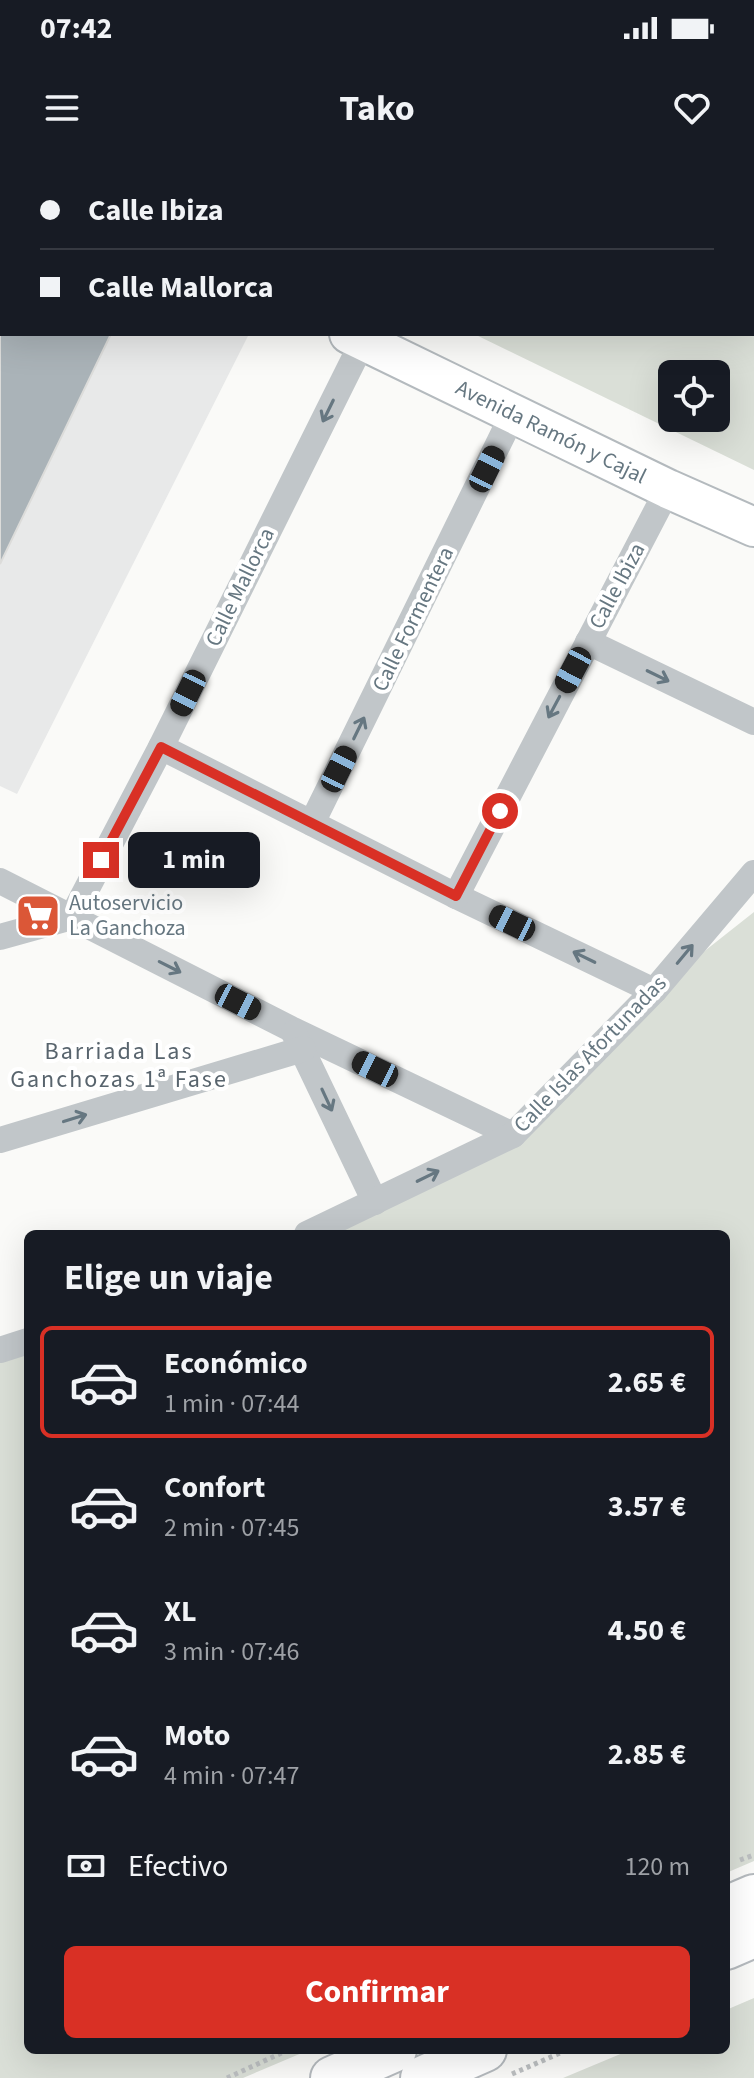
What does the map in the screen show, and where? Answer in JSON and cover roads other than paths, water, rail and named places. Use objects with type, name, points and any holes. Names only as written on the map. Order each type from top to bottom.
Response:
[{"type":"main road","points":[[730,1906],[754,1896]]},
{"type":"main road","points":[[730,1946],[754,1936]]},
{"type":"main road","points":[[332,2078],[386,2054]]},
{"type":"main road","points":[[422,2078],[476,2054]]},
{"type":"street","name":"Avenida Ramón y Cajal","points":[[356,338],[668,489],[754,527]]},
{"type":"street","name":"Calle Mallorca","points":[[72,917],[161,747],[356,338]]},
{"type":"street","name":"Calle Formentera","points":[[312,823],[513,414]]},
{"type":"street","name":"Calle Ibiza","points":[[456,896],[668,489]]},
{"type":"street","points":[[588,642],[754,722]]},
{"type":"street","points":[[161,747],[456,896],[654,991]]},
{"type":"street","name":"Calle Islas Afortunadas","points":[[316,1230],[513,1135],[654,991],[754,873]]},
{"type":"street","points":[[0,881],[298,1040],[513,1135]]},
{"type":"street","points":[[0,937],[72,917]]},
{"type":"street","points":[[0,1140],[298,1040]]},
{"type":"street","points":[[298,1040],[375,1202]]},
{"type":"street","points":[[0,1350],[24,1342]]},
{"type":"place","name":"Autoservicio La Ganchoza","points":[[38,916]]},
{"type":"district","name":"Barriada Las Ganchozas 1ª Fase","points":[[119,1065]]}]
